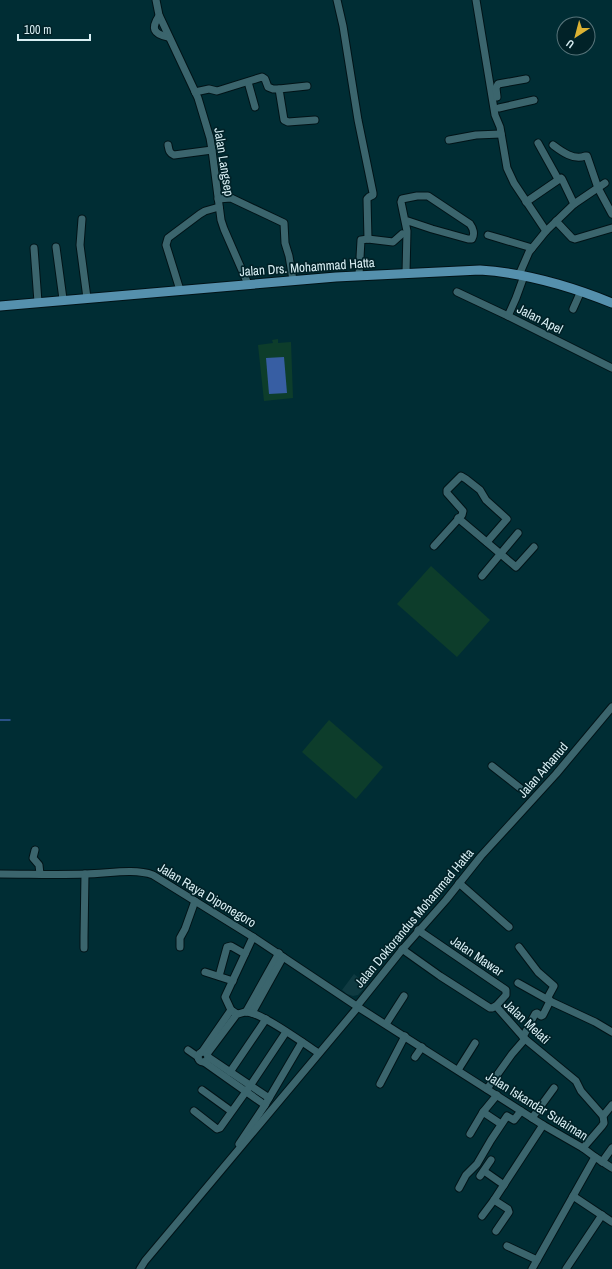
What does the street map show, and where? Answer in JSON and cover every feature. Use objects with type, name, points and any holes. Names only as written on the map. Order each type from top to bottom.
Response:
[{"type":"main road","name":"Jalan Drs. Mohammad Hatta","points":[[0,306],[63,299],[292,280],[359,275],[480,270],[522,275],[581,291],[612,303]]},
{"type":"street","name":"Jalan Langsep","points":[[156,0],[159,16],[195,92],[202,111],[212,150],[218,203],[224,229],[248,284]]},
{"type":"street","points":[[337,0],[373,193],[373,195],[367,199],[368,239]]},
{"type":"street","points":[[476,0],[507,168],[514,183],[546,231]]},
{"type":"street","points":[[195,92],[209,89],[217,91],[262,77],[265,79],[268,87],[273,89],[307,86]]},
{"type":"street","points":[[499,124],[500,117],[496,88],[498,84],[526,78]]},
{"type":"street","points":[[248,82],[255,107]]},
{"type":"street","points":[[279,89],[284,120],[286,122],[315,120]]},
{"type":"street","points":[[499,108],[534,100]]},
{"type":"street","points":[[449,140],[476,135],[501,134]]},
{"type":"street","points":[[538,143],[558,179],[562,179],[574,204]]},
{"type":"street","points":[[168,145],[169,151],[174,155],[212,150]]},
{"type":"street","points":[[553,145],[576,157],[587,156],[598,188],[612,213]]},
{"type":"street","points":[[526,202],[558,179]]},
{"type":"street","points":[[508,316],[516,298],[531,249],[546,231],[574,204],[605,183]]},
{"type":"street","points":[[405,227],[432,230],[468,239],[473,237],[472,227],[470,224],[426,196],[408,197],[402,199],[401,202],[405,227],[406,273]]},
{"type":"street","points":[[180,290],[166,241],[200,214],[209,210],[218,203],[231,198],[284,223],[285,243],[289,256],[292,280]]},
{"type":"street","points":[[82,219],[80,245],[87,298]]},
{"type":"street","points":[[556,221],[572,238],[575,239],[612,228]]},
{"type":"street","points":[[359,275],[361,240],[368,239],[393,242],[405,227]]},
{"type":"street","points":[[488,236],[531,249]]},
{"type":"street","points":[[34,248],[38,302]]},
{"type":"street","points":[[56,248],[63,299]]},
{"type":"street","points":[[573,309],[581,291]]},
{"type":"street","name":"Jalan Apel","points":[[457,292],[612,368]]},
{"type":"street","points":[[434,546],[464,511],[463,508],[448,495],[447,492],[447,490],[460,477],[463,476],[480,490],[486,500],[507,519],[487,542]]},
{"type":"street","points":[[458,518],[516,566],[518,566],[534,547]]},
{"type":"street","points":[[482,576],[518,533]]},
{"type":"street","name":"Jalan Arhanud","points":[[491,846],[556,774],[612,707]]},
{"type":"street","points":[[492,766],[520,788]]},
{"type":"street","name":"Jalan Doktorandus Mohammad Hatta","points":[[140,1269],[150,1255],[358,1006],[402,949],[491,846]]},
{"type":"street","points":[[35,850],[33,858],[39,865],[40,874]]},
{"type":"street","name":"Jalan Raya Diponegoro","points":[[0,874],[85,874],[123,872],[148,874],[157,878],[253,937],[358,1006]]},
{"type":"street","points":[[84,948],[85,874]]},
{"type":"street","points":[[459,883],[509,927]]},
{"type":"street","points":[[180,947],[180,938],[185,929],[195,901]]},
{"type":"street","name":"Jalan Mawar","points":[[418,930],[506,990],[506,995],[496,1006]]},
{"type":"street","points":[[253,937],[225,997],[230,1010],[237,1014],[249,1013],[266,1019],[317,1052]]},
{"type":"street","points":[[219,976],[227,947],[230,946],[245,954]]},
{"type":"street","points":[[487,1089],[524,1038],[535,1014],[542,1015],[550,1001],[548,997],[554,986],[538,972],[519,947]]},
{"type":"street","name":"Jalan Melati","points":[[402,949],[440,976],[484,1004],[492,1008],[496,1006],[524,1038],[576,1081],[581,1091],[603,1116]]},
{"type":"street","points":[[249,1013],[281,955]]},
{"type":"street","points":[[205,972],[232,981]]},
{"type":"street","points":[[518,983],[612,1032]]},
{"type":"street","points":[[386,1024],[404,996]]},
{"type":"street","name":"Jalan Iskandar Sulaiman","points":[[358,1006],[543,1125],[596,1157],[532,1269]]},
{"type":"street","points":[[204,1057],[230,1010]]},
{"type":"street","points":[[204,1057],[237,1014]]},
{"type":"street","points":[[230,1072],[266,1019]]},
{"type":"street","points":[[194,1112],[218,1129],[220,1128],[286,1032]]},
{"type":"street","points":[[380,1084],[405,1036]]},
{"type":"street","points":[[232,1154],[267,1102],[302,1042]]},
{"type":"street","points":[[458,1070],[475,1043]]},
{"type":"street","points":[[415,1057],[422,1047]]},
{"type":"street","points":[[188,1050],[204,1057],[230,1072],[248,1089]]},
{"type":"street","points":[[204,1057],[267,1102]]},
{"type":"street","points":[[532,1118],[554,1088]]},
{"type":"street","points":[[202,1090],[231,1112]]},
{"type":"street","points":[[470,1134],[483,1112],[496,1095]]},
{"type":"street","points":[[583,1148],[604,1125],[603,1116],[612,1105]]},
{"type":"street","points":[[459,1188],[466,1175],[477,1164],[507,1116],[514,1120],[521,1111]]},
{"type":"street","points":[[483,1112],[501,1124]]},
{"type":"street","points":[[482,1216],[504,1186],[543,1125]]},
{"type":"street","points":[[602,1162],[612,1148]]},
{"type":"street","points":[[596,1157],[612,1168]]},
{"type":"street","points":[[491,1160],[482,1174],[504,1186]]},
{"type":"street","points":[[573,1196],[612,1222]]},
{"type":"street","points":[[494,1200],[508,1209],[509,1212],[496,1231]]},
{"type":"street","points":[[566,1269],[602,1215]]},
{"type":"street","points":[[506,1246],[537,1260]]},
{"type":"shaded area","points":[[278,339],[278,343],[291,342],[293,398],[264,401],[258,345],[273,343],[272,340]]},
{"type":"shaded area","points":[[431,566],[490,620],[457,657],[397,604]]},
{"type":"shaded area","points":[[329,720],[383,767],[356,799],[302,752]]},
{"type":"shaded area","points":[[354,974],[367,985],[358,995],[353,996],[342,990]]},
{"type":"water","points":[[284,357],[287,393],[269,394],[266,358]]},
{"type":"waterway","points":[[0,720],[10,720]]}]
